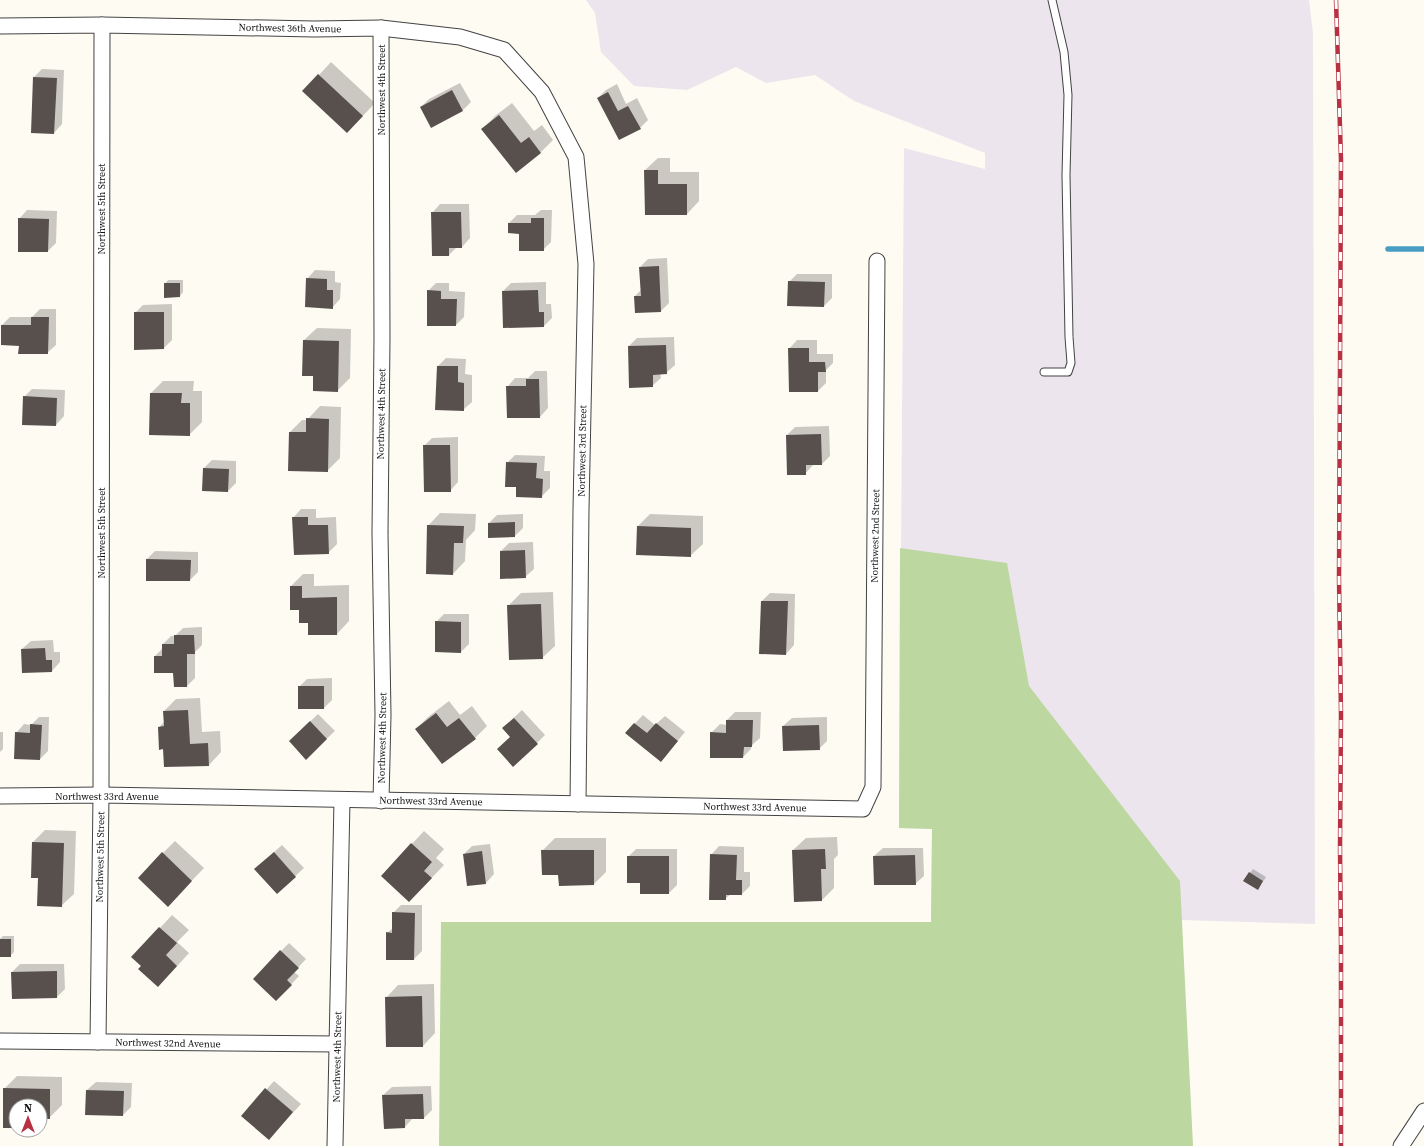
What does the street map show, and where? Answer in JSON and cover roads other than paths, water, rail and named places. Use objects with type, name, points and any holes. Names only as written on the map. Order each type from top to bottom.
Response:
[{"type":"street","name":"Northwest 36th Avenue","points":[[0,26],[102,25],[314,29],[381,28],[460,37],[504,50],[542,92],[549,106]]},
{"type":"street","name":"Northwest 5th Street","points":[[98,1042],[101,795],[102,25]]},
{"type":"street","name":"Northwest 4th Street","points":[[381,28],[382,338],[380,533],[383,714],[381,800]]},
{"type":"street","name":"Northwest 3rd Street","points":[[549,106],[576,157],[586,264],[581,501],[578,804]]},
{"type":"street","name":"Northwest 2nd Street","points":[[863,809],[873,787],[875,338],[877,261]]},
{"type":"street","name":"Northwest 33rd Avenue","points":[[0,796],[101,795],[863,809]]},
{"type":"street","name":"Northwest 4th Street","points":[[335,1146],[342,800]]},
{"type":"street","name":"Northwest 32nd Avenue","points":[[0,1041],[337,1044]]},
{"type":"street","points":[[1401,1146],[1424,1112]]},
{"type":"lane","points":[[1044,372],[1068,372],[1071,363],[1069,337],[1066,174],[1068,94],[1064,52],[1052,0]]},
{"type":"waterway","points":[[1388,249],[1424,249]]},
{"type":"railway","points":[[1336,0],[1341,160],[1339,579],[1341,714],[1341,1146]]}]
